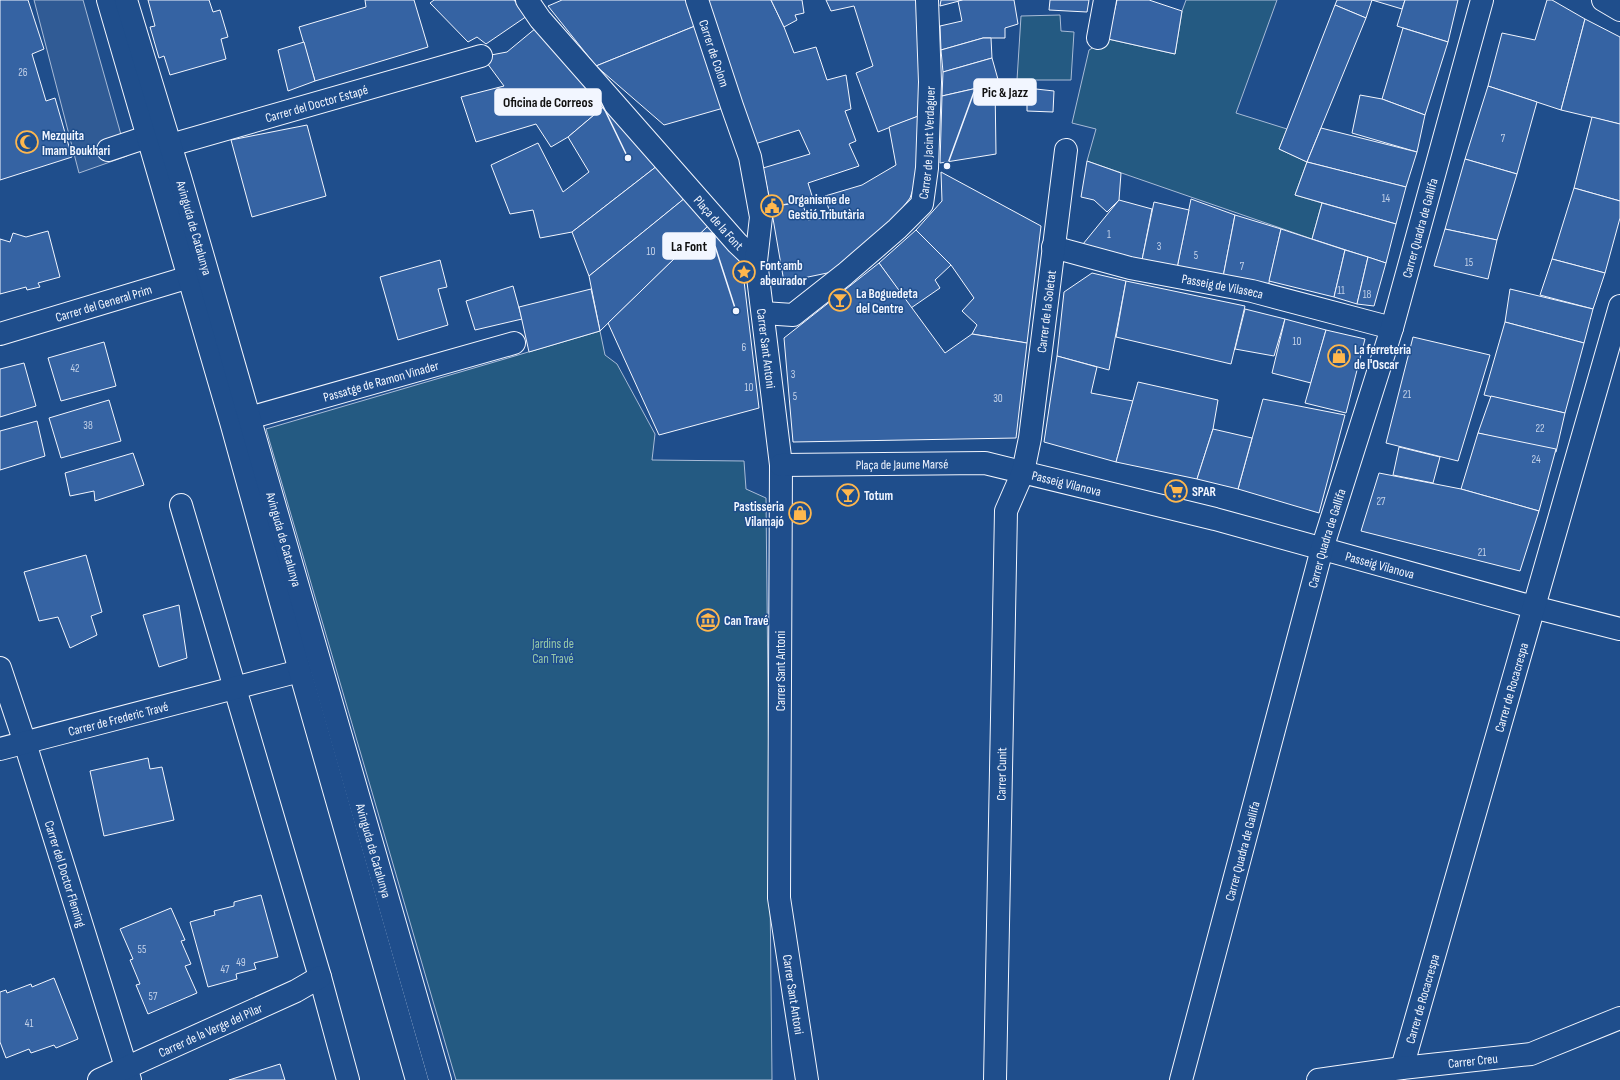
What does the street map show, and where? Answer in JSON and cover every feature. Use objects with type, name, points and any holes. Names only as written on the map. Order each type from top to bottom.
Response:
[{"type":"street","name":"Avinguda de Catalunya","points":[[108,0],[197,274],[249,418],[440,1080]]},
{"type":"street","name":"Avinguda de Catalunya","points":[[126,0],[156,144]]},
{"type":"street","name":"Plaça de la Font","points":[[527,0],[540,18],[626,117],[737,243],[756,262]]},
{"type":"street","name":"Carrer de Colom","points":[[697,0],[732,106]]},
{"type":"street","name":"Carrer de Jacint Verdaguer","points":[[763,314],[793,315],[897,229],[922,204],[927,168],[930,82],[927,0]]},
{"type":"street","points":[[1098,38],[1105,0]]},
{"type":"street","name":"Carrer Quadra de Gallifa","points":[[1181,1080],[1322,549],[1392,328],[1482,0]]},
{"type":"street","points":[[1603,0],[1620,10]]},
{"type":"street","name":"Carrer del Doctor Estapé","points":[[108,150],[156,144],[481,56]]},
{"type":"street","name":"Plaça de la Font","points":[[732,106],[750,157],[761,217],[756,262]]},
{"type":"street","name":"Carrer de la Soletat","points":[[1023,472],[1030,438],[1066,150]]},
{"type":"street","name":"Passeig de Vilaseca","points":[[1053,247],[1130,268],[1252,291],[1392,328]]},
{"type":"street","name":"Carrer Sant Antoni","points":[[756,262],[781,465],[779,898],[807,1080]]},
{"type":"street","name":"Avinguda de Catalunya","points":[[197,274],[231,422],[300,671],[417,1080]]},
{"type":"street","name":"Carrer del General Prim","points":[[0,334],[197,274]]},
{"type":"street","name":"Carrer de Rocacrespa","points":[[1402,1068],[1620,306]]},
{"type":"street","name":"Passatge de Ramon Vinader","points":[[249,418],[514,343]]},
{"type":"street","name":"Plaça de Jaume Marsé","points":[[781,465],[985,463],[1023,472]]},
{"type":"street","name":"Passeig Vilanova","points":[[1023,472],[1215,519],[1534,607],[1620,629]]},
{"type":"street","name":"Carrer Cunit","points":[[995,1080],[1006,511],[1023,472]]},
{"type":"street","points":[[181,504],[320,977],[348,1080]]},
{"type":"street","name":"Carrer del Doctor Fleming","points":[[0,668],[25,743],[128,1073]]},
{"type":"street","name":"Carrer de Frederic Travé","points":[[0,749],[300,671]]},
{"type":"street","name":"Carrer de la Verge del Pilar","points":[[99,1080],[128,1073],[296,991],[320,977]]},
{"type":"street","name":"Carrer Creu","points":[[1318,1080],[1402,1068],[1531,1054],[1620,1018]]},
{"type":"green space","points":[[1186,0],[1277,0],[1236,113],[1287,129],[1279,149],[1307,162],[1295,195],[1322,203],[1312,239],[1087,161],[1096,129],[1072,123],[1089,50],[1108,39],[1175,54],[1182,11]]},
{"type":"green space","points":[[1060,15],[1061,31],[1074,32],[1071,80],[1017,80],[1021,16]]},
{"type":"green space","name":"Jardins de Can Travé","points":[[600,331],[605,355],[617,364],[655,434],[652,460],[744,461],[746,489],[766,498],[772,1080],[456,1080],[266,429]]},
{"type":"shaded area","points":[[34,0],[83,0],[127,156],[79,173]]},
{"type":"building","points":[[0,0],[28,0],[44,49],[32,54],[46,101],[55,98],[72,157],[0,180]]},
{"type":"building","points":[[148,0],[209,0],[213,12],[220,10],[228,37],[221,39],[226,59],[170,75],[164,56],[159,58],[150,27],[155,26]]},
{"type":"building","points":[[365,0],[414,0],[428,47],[315,81],[299,27],[366,7]]},
{"type":"building","points":[[434,0],[514,0],[527,16],[486,44],[477,37],[468,42],[430,3]]},
{"type":"building","points":[[562,0],[688,0],[700,24],[596,66],[548,6]]},
{"type":"building","points":[[705,0],[771,0],[794,53],[816,47],[827,80],[846,75],[851,109],[845,111],[856,141],[849,144],[859,166],[808,183],[813,199],[771,207],[763,168],[810,154],[799,130],[755,144]]},
{"type":"building","points":[[771,0],[802,0],[804,13],[795,15],[797,20],[784,27]]},
{"type":"building","points":[[826,0],[919,0],[921,115],[878,132],[856,73],[873,66],[854,6],[831,11]]},
{"type":"building","points":[[941,0],[963,0],[940,6]]},
{"type":"building","points":[[1014,0],[1018,24],[1005,28],[1005,38],[983,38],[941,50],[940,26],[962,21],[958,1]]},
{"type":"building","points":[[1050,0],[1089,0],[1087,12],[1049,10]]},
{"type":"building","points":[[1117,0],[1149,0],[1182,11],[1175,54],[1108,39]]},
{"type":"building","points":[[1337,0],[1372,0],[1366,18],[1335,5]]},
{"type":"building","points":[[1372,0],[1405,0],[1402,9]]},
{"type":"building","points":[[1405,0],[1458,0],[1448,42],[1397,26]]},
{"type":"building","points":[[1547,0],[1552,0],[1585,19],[1561,110],[1488,86],[1502,33],[1535,40]]},
{"type":"building","points":[[1335,5],[1366,18],[1307,162],[1279,149]]},
{"type":"building","points":[[1585,19],[1620,37],[1620,124],[1561,110]]},
{"type":"building","points":[[700,24],[727,107],[664,125],[596,66]]},
{"type":"building","points":[[536,28],[607,104],[568,137],[551,147],[536,124],[476,142],[461,97],[504,86],[487,63],[491,55],[507,52]]},
{"type":"building","points":[[1403,28],[1448,42],[1425,115],[1382,99]]},
{"type":"building","points":[[983,38],[991,38],[992,58],[943,72],[941,50]]},
{"type":"building","points":[[304,42],[315,81],[288,91],[278,50]]},
{"type":"building","points":[[992,58],[999,83],[942,96],[943,72]]},
{"type":"building","points":[[995,84],[996,154],[940,163],[942,96]]},
{"type":"building","points":[[1488,86],[1537,102],[1517,174],[1465,159]]},
{"type":"building","points":[[1027,88],[1054,91],[1053,112],[1027,111]]},
{"type":"building","points":[[1360,95],[1382,99],[1425,115],[1417,152],[1352,133]]},
{"type":"building","points":[[607,104],[657,166],[572,232],[540,238],[533,210],[510,214],[491,165],[538,143],[563,192],[589,172],[568,137]]},
{"type":"building","points":[[921,115],[918,175],[910,198],[891,223],[832,272],[784,282],[771,207],[802,202],[808,220],[831,217],[825,196],[862,185],[896,165],[889,127]]},
{"type":"building","points":[[1592,117],[1620,124],[1620,201],[1574,188]]},
{"type":"building","points":[[307,125],[326,196],[252,217],[231,140]]},
{"type":"building","points":[[1321,128],[1417,152],[1406,187],[1307,162]]},
{"type":"building","points":[[1465,159],[1517,174],[1497,240],[1445,229]]},
{"type":"building","points":[[1087,161],[1121,173],[1119,200],[1107,212],[1094,200],[1081,197]]},
{"type":"building","points":[[1307,162],[1406,187],[1396,224],[1295,195]]},
{"type":"building","points":[[657,166],[685,198],[589,276],[572,232]]},
{"type":"building","points":[[941,172],[1041,226],[1027,343],[972,334],[977,325],[962,311],[974,298],[951,265],[916,230],[942,201]]},
{"type":"building","points":[[1574,188],[1620,201],[1620,218],[1605,273],[1552,259]]},
{"type":"building","points":[[685,198],[709,225],[600,331],[589,276]]},
{"type":"building","points":[[1191,199],[1235,215],[1223,277],[1177,268]]},
{"type":"building","points":[[1119,200],[1152,209],[1142,260],[1083,244]]},
{"type":"building","points":[[1154,202],[1189,210],[1177,268],[1142,260]]},
{"type":"building","points":[[1322,203],[1396,224],[1386,263],[1312,239]]},
{"type":"building","points":[[1235,215],[1281,229],[1268,287],[1223,277]]},
{"type":"building","points":[[709,225],[742,264],[759,408],[659,435],[608,323]]},
{"type":"building","points":[[1281,229],[1345,250],[1334,297],[1269,281]]},
{"type":"building","points":[[1445,229],[1497,240],[1488,279],[1434,266]]},
{"type":"building","points":[[916,230],[951,265],[935,280],[940,288],[911,308],[879,263]]},
{"type":"building","points":[[48,231],[60,277],[38,283],[40,287],[27,290],[26,287],[0,294],[0,239],[10,242],[13,233],[26,237]]},
{"type":"building","points":[[1345,250],[1368,257],[1357,304],[1334,297]]},
{"type":"building","points":[[1368,257],[1386,263],[1374,306],[1357,304]]},
{"type":"building","points":[[1552,259],[1605,273],[1593,309],[1540,295]]},
{"type":"building","points":[[440,260],[447,287],[438,289],[448,325],[398,340],[380,277]]},
{"type":"building","points":[[879,263],[945,353],[972,334],[1027,343],[1016,438],[793,442],[784,338]]},
{"type":"building","points":[[1092,273],[1126,281],[1109,370],[1057,356],[1064,292]]},
{"type":"building","points":[[1126,281],[1245,306],[1231,364],[1116,337]]},
{"type":"building","points":[[513,286],[522,319],[475,330],[466,301]]},
{"type":"building","points":[[591,289],[600,331],[529,352],[519,307]]},
{"type":"building","points":[[1510,289],[1593,309],[1584,343],[1505,322]]},
{"type":"building","points":[[1245,309],[1285,319],[1274,356],[1235,349]]},
{"type":"building","points":[[1285,319],[1326,330],[1311,383],[1272,373]]},
{"type":"building","points":[[1505,322],[1584,343],[1565,413],[1484,395]]},
{"type":"building","points":[[1326,330],[1365,339],[1346,413],[1305,403]]},
{"type":"building","points":[[1413,337],[1490,355],[1458,461],[1386,443]]},
{"type":"building","points":[[104,342],[116,386],[61,401],[48,358]]},
{"type":"building","points":[[1057,356],[1097,367],[1091,393],[1133,401],[1116,462],[1044,442]]},
{"type":"building","points":[[24,363],[36,406],[0,417],[0,369]]},
{"type":"building","points":[[1138,382],[1218,400],[1213,429],[1197,479],[1116,462]]},
{"type":"building","points":[[1491,396],[1565,413],[1556,452],[1478,433]]},
{"type":"building","points":[[1263,399],[1345,415],[1319,513],[1238,489]]},
{"type":"building","points":[[109,400],[121,441],[61,458],[49,418]]},
{"type":"building","points":[[37,421],[45,456],[0,470],[0,431]]},
{"type":"building","points":[[1213,429],[1252,438],[1238,489],[1197,479]]},
{"type":"building","points":[[1478,433],[1556,449],[1539,511],[1461,489]]},
{"type":"building","points":[[1399,447],[1440,457],[1433,483],[1393,475]]},
{"type":"building","points":[[133,453],[144,485],[95,501],[94,491],[70,496],[65,473]]},
{"type":"building","points":[[1379,473],[1461,489],[1539,511],[1520,571],[1361,531]]},
{"type":"building","points":[[86,555],[102,612],[91,616],[97,635],[70,648],[58,617],[39,621],[24,572]]},
{"type":"building","points":[[179,605],[187,658],[159,667],[143,615]]},
{"type":"building","points":[[148,758],[150,769],[162,767],[174,820],[104,836],[90,771]]},
{"type":"building","points":[[261,895],[278,957],[254,963],[256,969],[236,974],[237,979],[208,987],[190,922],[215,915],[214,911],[234,906],[234,902]]},
{"type":"building","points":[[171,908],[185,940],[181,941],[191,964],[185,966],[197,993],[148,1014],[136,985],[140,984],[130,960],[133,959],[120,929]]},
{"type":"building","points":[[54,978],[78,1039],[56,1048],[54,1045],[31,1053],[29,1049],[6,1058],[0,1042],[0,992],[6,990],[7,993],[31,984],[32,987]]},
{"type":"building","points":[[280,1064],[285,1080],[229,1080]]},
{"type":"place","name":"Mezquita Imam Boukhari","points":[[27,142]]},
{"type":"place","name":"Oficina de Correos","points":[[628,158]]},
{"type":"place","name":"Pic & Jazz","points":[[947,166]]},
{"type":"place","name":"Organisme de Gestió Tributària","points":[[772,206]]},
{"type":"place","name":"Font amb abeurador","points":[[744,272]]},
{"type":"place","name":"La Boguedeta del Centre","points":[[840,300]]},
{"type":"place","name":"La Font","points":[[736,311]]},
{"type":"place","name":"La ferreteria de l'Oscar","points":[[1339,356]]},
{"type":"place","name":"SPAR","points":[[1176,491]]},
{"type":"place","name":"Totum","points":[[848,495]]},
{"type":"place","name":"Pastisseria Vilamajó","points":[[800,513]]},
{"type":"place","name":"Can Travé","points":[[708,620]]}]
